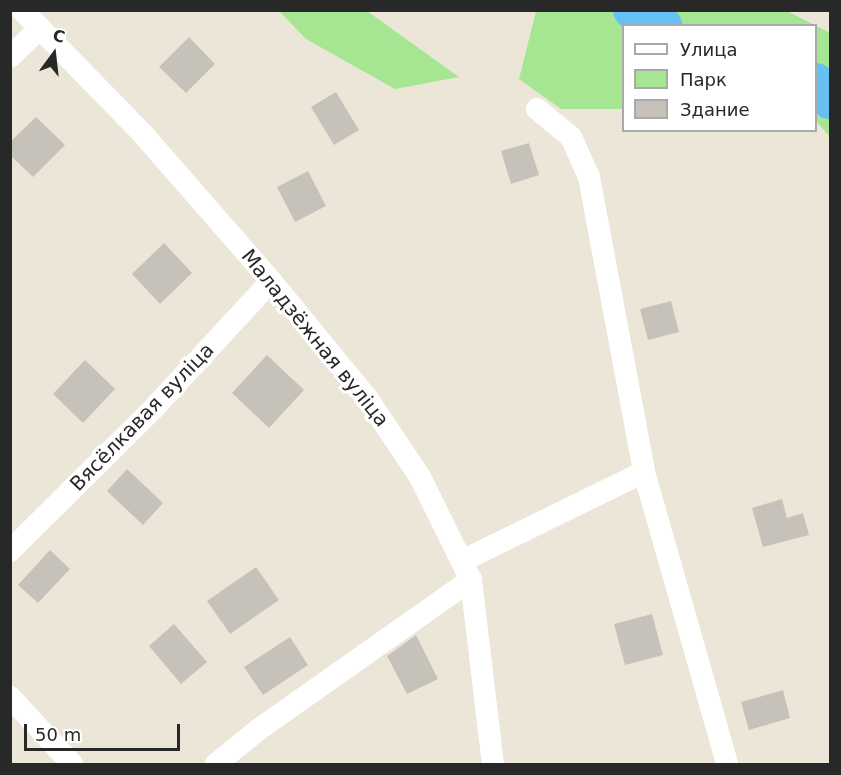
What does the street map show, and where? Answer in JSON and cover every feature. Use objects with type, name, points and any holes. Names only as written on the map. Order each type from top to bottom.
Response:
[{"type":"street","name":"Маладзёжная вуліца","points":[[22,10],[142,133],[271,280],[367,398],[420,477],[468,570],[493,765]]},
{"type":"street","points":[[10,57],[40,28]]},
{"type":"street","points":[[537,109],[571,137],[589,177],[644,472],[728,765]]},
{"type":"street","name":"Вясёлкавая вуліца","points":[[10,551],[153,409],[271,280]]},
{"type":"street","points":[[216,765],[258,730],[468,570],[644,472]]},
{"type":"street","points":[[10,697],[72,765]]},
{"type":"green space","points":[[279,11],[367,11],[459,77],[395,89],[306,39]]},
{"type":"green space","points":[[536,11],[787,11],[812,24],[622,24],[622,109],[561,109],[519,79]]},
{"type":"green space","points":[[817,26],[830,33],[830,137],[817,122]]},
{"type":"building","points":[[189,37],[215,64],[186,93],[159,67]]},
{"type":"building","points":[[336,92],[359,130],[334,145],[311,107]]},
{"type":"building","points":[[36,117],[65,145],[33,177],[10,155],[10,142]]},
{"type":"building","points":[[529,143],[539,175],[511,184],[501,151]]},
{"type":"building","points":[[308,171],[326,206],[295,222],[277,187]]},
{"type":"building","points":[[164,243],[192,273],[160,304],[132,274]]},
{"type":"building","points":[[671,301],[679,332],[648,340],[640,309]]},
{"type":"building","points":[[267,355],[304,390],[269,428],[232,393]]},
{"type":"building","points":[[85,360],[115,389],[83,423],[53,394]]},
{"type":"building","points":[[127,469],[163,503],[143,525],[107,491]]},
{"type":"building","points":[[782,499],[787,518],[803,513],[809,535],[763,547],[752,508]]},
{"type":"building","points":[[50,550],[70,569],[38,603],[18,585]]},
{"type":"building","points":[[256,567],[279,600],[230,634],[207,601]]},
{"type":"building","points":[[652,614],[663,655],[625,665],[614,624]]},
{"type":"building","points":[[174,624],[207,662],[181,684],[149,646]]},
{"type":"building","points":[[416,635],[438,679],[407,694],[387,656]]},
{"type":"building","points":[[290,637],[308,665],[263,695],[244,667]]},
{"type":"building","points":[[783,690],[790,718],[749,730],[741,702]]},
{"type":"waterway","points":[[632,10],[659,24]]},
{"type":"waterway","points":[[817,83],[830,100]]}]
